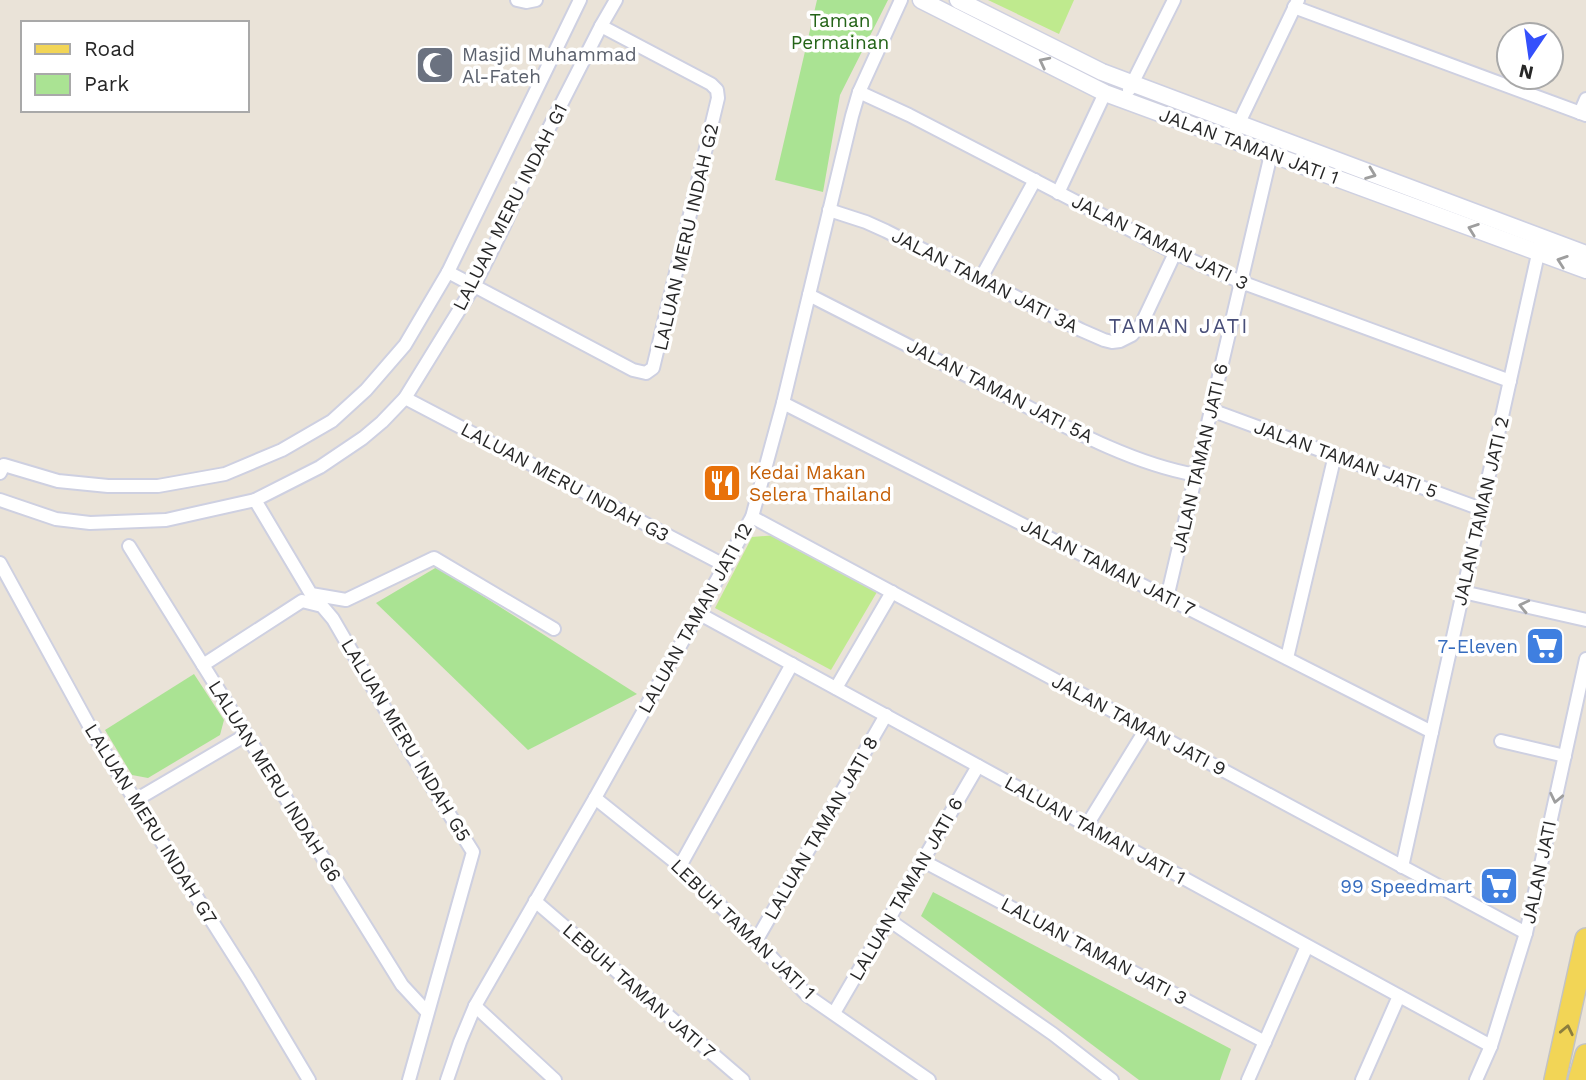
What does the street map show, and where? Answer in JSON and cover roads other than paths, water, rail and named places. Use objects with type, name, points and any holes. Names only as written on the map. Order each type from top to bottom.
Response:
[{"type":"main road","points":[[1555,1080],[1586,939]]},
{"type":"main road","points":[[1579,1080],[1586,1055]]},
{"type":"street","points":[[517,0],[534,1]]},
{"type":"street","points":[[2,469],[58,481],[158,486],[225,474],[282,450],[332,421],[366,390],[405,345],[448,272],[580,0]]},
{"type":"street","name":"LALUAN MERU INDAH G1","points":[[0,500],[56,519],[90,523],[166,520],[255,500],[320,467],[382,422],[405,398],[474,286],[547,132],[616,0]]},
{"type":"street","name":"LALUAN TAMAN JATI 12","points":[[447,1080],[475,1006],[752,517],[783,403],[859,92],[901,0]]},
{"type":"street","name":"JALAN TAMAN JATI 1","points":[[921,0],[1105,93],[1235,132],[1540,245],[1586,270]]},
{"type":"street","name":"JALAN TAMAN JATI 1","points":[[958,0],[1102,72],[1133,83],[1235,132],[1271,154],[1540,245],[1586,254]]},
{"type":"street","points":[[1124,99],[1174,0]]},
{"type":"street","points":[[1235,132],[1296,4],[1583,114],[1586,99]]},
{"type":"street","name":"LALUAN MERU INDAH G2","points":[[448,272],[634,370],[646,373],[653,368],[718,98],[717,90],[711,84],[601,26]]},
{"type":"street","name":"JALAN TAMAN JATI 3","points":[[859,92],[909,115],[1175,253],[1241,282],[1510,381]]},
{"type":"street","points":[[1058,192],[1105,93]]},
{"type":"street","name":"JALAN TAMAN JATI 6","points":[[1167,598],[1271,154]]},
{"type":"street","points":[[981,278],[1035,180]]},
{"type":"street","name":"JALAN TAMAN JATI 3A","points":[[829,210],[887,231],[1104,340],[1120,341],[1132,335],[1142,323],[1175,253]]},
{"type":"street","name":"JALAN TAMAN JATI 2","points":[[1402,867],[1540,245]]},
{"type":"street","name":"JALAN TAMAN JATI 5A","points":[[809,295],[1098,441],[1159,466],[1196,475]]},
{"type":"street","name":"LALUAN MERU INDAH G3","points":[[405,398],[726,566]]},
{"type":"street","name":"JALAN TAMAN JATI 7","points":[[783,403],[1432,732]]},
{"type":"street","name":"JALAN TAMAN JATI 5","points":[[1211,410],[1481,509]]},
{"type":"street","points":[[1287,658],[1335,455]]},
{"type":"street","points":[[255,500],[311,594],[346,600],[434,558],[554,629]]},
{"type":"street","name":"JALAN TAMAN JATI 9","points":[[752,517],[1526,933]]},
{"type":"street","name":"LALUAN MERU INDAH G6","points":[[129,546],[402,985],[427,1012]]},
{"type":"street","name":"LALUAN MERU INDAH G7","points":[[0,563],[97,740],[248,978],[309,1080]]},
{"type":"street","points":[[836,688],[892,592]]},
{"type":"street","points":[[1463,592],[1586,620]]},
{"type":"street","name":"LALUAN MERU INDAH G5","points":[[203,665],[302,601],[323,606],[333,619],[409,750],[473,852],[427,1012]]},
{"type":"street","name":"LALUAN TAMAN JATI 1","points":[[698,613],[1491,1046]]},
{"type":"street","name":"JALAN JATI","points":[[1476,1080],[1491,1046],[1526,933],[1586,659]]},
{"type":"street","points":[[680,866],[792,664]]},
{"type":"street","name":"LALUAN TAMAN JATI 8","points":[[756,941],[886,715]]},
{"type":"street","points":[[1087,825],[1146,729]]},
{"type":"street","points":[[134,801],[246,735]]},
{"type":"street","points":[[1501,741],[1565,756]]},
{"type":"street","name":"LALUAN TAMAN JATI 6","points":[[834,1013],[978,766]]},
{"type":"street","name":"LEBUH TAMAN JATI 1","points":[[595,797],[680,866],[808,996],[929,1080]]},
{"type":"street","name":"LALUAN TAMAN JATI 3","points":[[923,860],[1265,1042]]},
{"type":"street","name":"LEBUH TAMAN JATI 7","points":[[535,901],[743,1080]]},
{"type":"street","points":[[888,920],[1053,1034],[1112,1080]]},
{"type":"street","points":[[1248,1080],[1307,946]]},
{"type":"street","points":[[1578,980],[1586,952]]},
{"type":"street","points":[[1362,1080],[1399,996]]},
{"type":"street","points":[[475,1006],[555,1080]]},
{"type":"street","points":[[409,1080],[427,1012]]},
{"type":"place","name":"Masjid Muhammad Al-Fateh","points":[[435,65]]},
{"type":"place","name":"Kedai Makan Selera Thailand","points":[[722,483]]},
{"type":"place","name":"7-Eleven","points":[[1545,646]]},
{"type":"place","name":"99 Speedmart","points":[[1499,886]]},
{"type":"district","name":"TAMAN JATI","points":[[1179,325]]},
{"type":"park label","name":"Taman Permainan","points":[[840,31]]}]
